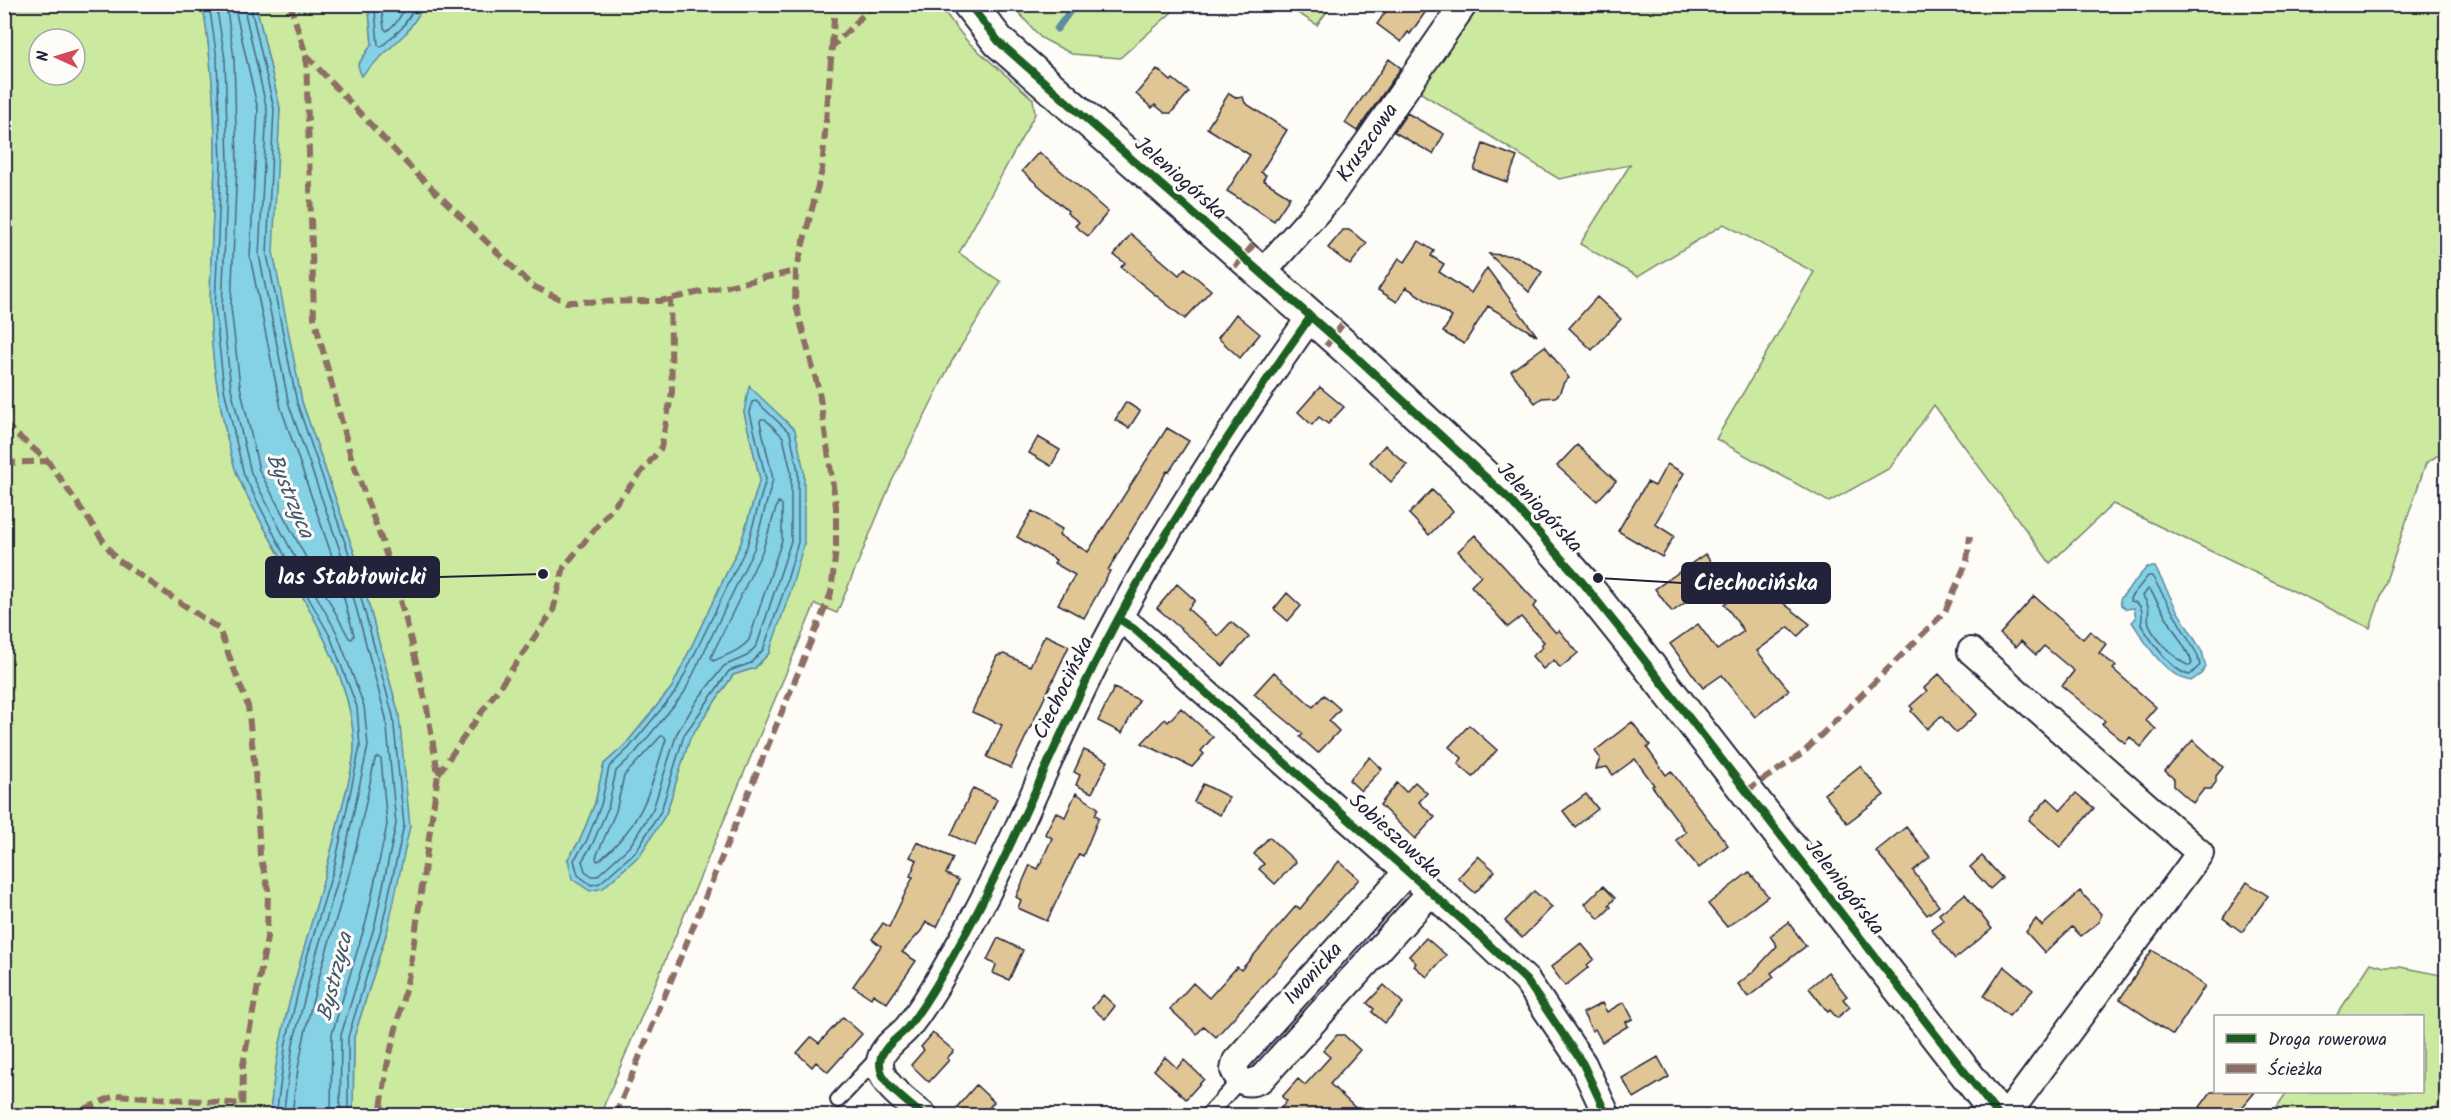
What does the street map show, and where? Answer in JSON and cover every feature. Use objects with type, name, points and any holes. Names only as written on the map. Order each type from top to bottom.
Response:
[{"type":"street","name":"Jeleniogórska","points":[[969,4],[999,42],[1311,316],[1509,499],[1583,583],[1999,1116]]},
{"type":"street","name":"Kruszcowa","points":[[1261,274],[1330,196],[1464,4]]},
{"type":"street","name":"Ciechocińska","points":[[879,1061],[883,1053],[908,1027],[945,972],[972,923],[1119,619],[1211,465],[1311,316]]},
{"type":"street","name":"Sobieszowska","points":[[1119,619],[1141,635],[1479,935],[1527,981],[1583,1064],[1607,1116]]},
{"type":"street","points":[[1971,651],[2200,853],[2006,1116]]},
{"type":"street","name":"Iwonicka","points":[[1407,872],[1236,1061],[1234,1070],[1240,1080],[1253,1083],[1262,1079],[1430,892]]},
{"type":"street","points":[[879,1061],[881,1072],[890,1085],[924,1116]]},
{"type":"lane","points":[[838,1100],[872,1064],[879,1061]]},
{"type":"lane","points":[[1207,1116],[1240,1080]]},
{"type":"green space","points":[[5,5],[203,5],[211,65],[215,126],[210,278],[211,335],[222,412],[230,450],[240,481],[310,610],[340,677],[350,711],[354,744],[353,762],[329,860],[289,1005],[274,1078],[270,1115],[5,1116]]},
{"type":"green space","points":[[256,5],[362,5],[369,11],[372,44],[358,65],[407,32],[425,5],[939,5],[967,41],[1033,99],[1035,114],[959,253],[1001,282],[953,359],[891,483],[837,613],[815,604],[600,1115],[353,1115],[354,1037],[388,928],[399,715],[355,555],[302,402],[272,252],[280,108]],"holes":[[[750,386],[804,543],[769,653],[755,668],[733,675],[690,738],[666,814],[568,859],[580,840],[595,803],[604,764],[625,745],[672,687],[741,543],[760,479],[744,412]]]},
{"type":"green space","points":[[1012,5],[1180,5],[1120,58],[1072,54],[1041,38]]},
{"type":"green space","points":[[1285,5],[1332,5],[1317,25]]},
{"type":"green space","points":[[1478,5],[2446,5],[2446,450],[2426,463],[2370,628],[2113,504],[2050,563],[1934,405],[1890,468],[1829,502],[1716,439],[1814,272],[1724,224],[1638,277],[1580,244],[1630,165],[1559,179],[1413,88]]},
{"type":"green space","points":[[2371,963],[2446,976],[2446,1094],[2431,1115],[2271,1115],[2286,1093],[2424,1093],[2424,1015],[2337,1015]]},
{"type":"water","name":"Bystrzyca","points":[[203,5],[256,5],[280,108],[273,252],[302,402],[355,555],[399,715],[410,826],[388,928],[354,1037],[353,1115],[270,1115],[280,1041],[329,860],[353,762],[354,744],[350,711],[340,677],[310,610],[240,481],[224,424],[211,335],[210,278],[215,126],[211,65]]},
{"type":"water","points":[[362,5],[425,5],[407,32],[361,76],[358,65],[372,44],[369,11]]},
{"type":"water","points":[[749,386],[795,430],[804,471],[804,543],[790,593],[769,653],[755,668],[733,675],[690,738],[666,814],[640,855],[603,888],[590,891],[572,879],[568,859],[580,840],[595,803],[604,764],[625,745],[672,687],[741,543],[760,479],[744,412]]},
{"type":"water","points":[[2147,567],[2155,567],[2178,612],[2202,651],[2206,667],[2191,681],[2172,673],[2164,666],[2132,622],[2136,618],[2134,608],[2126,609],[2121,605],[2120,599]]},
{"type":"building","points":[[1391,4],[1431,4],[1410,34],[1408,32],[1401,42],[1377,24]]},
{"type":"building","points":[[1389,59],[1401,68],[1357,131],[1345,123]]},
{"type":"building","points":[[1157,69],[1189,92],[1171,113],[1165,113],[1155,105],[1152,108],[1136,94]]},
{"type":"building","points":[[1229,93],[1237,98],[1243,97],[1245,103],[1287,130],[1261,172],[1266,175],[1263,180],[1290,197],[1274,221],[1227,191],[1250,155],[1207,128]]},
{"type":"building","points":[[1407,113],[1444,134],[1433,154],[1394,132]]},
{"type":"building","points":[[1483,144],[1517,157],[1507,182],[1474,170]]},
{"type":"building","points":[[1039,152],[1108,212],[1088,236],[1075,226],[1079,222],[1067,213],[1068,211],[1022,171]]},
{"type":"building","points":[[1343,230],[1349,230],[1367,243],[1350,265],[1328,248]]},
{"type":"building","points":[[1131,234],[1179,275],[1185,268],[1211,290],[1185,319],[1121,267],[1125,263],[1114,255]]},
{"type":"building","points":[[1419,241],[1434,251],[1431,256],[1444,264],[1439,272],[1471,293],[1487,268],[1537,336],[1488,306],[1464,344],[1443,332],[1452,317],[1406,287],[1397,302],[1378,290],[1399,258],[1405,262]]},
{"type":"building","points":[[1489,254],[1516,256],[1542,272],[1529,292]]},
{"type":"building","points":[[1597,297],[1621,319],[1592,350],[1569,328]]},
{"type":"building","points":[[1236,314],[1260,334],[1240,358],[1218,338]]},
{"type":"building","points":[[1545,346],[1569,378],[1555,397],[1542,398],[1535,403],[1511,371]]},
{"type":"building","points":[[1320,387],[1344,407],[1328,424],[1319,417],[1312,425],[1298,412]]},
{"type":"building","points":[[1126,402],[1140,411],[1129,428],[1115,420]]},
{"type":"building","points":[[1167,428],[1189,441],[1169,472],[1167,471],[1108,570],[1110,571],[1084,618],[1058,604],[1075,575],[1054,563],[1056,560],[1017,537],[1032,511],[1062,529],[1059,535],[1088,552]]},
{"type":"building","points":[[1038,437],[1060,450],[1051,466],[1029,453]]},
{"type":"building","points":[[1385,445],[1407,465],[1391,482],[1370,462]]},
{"type":"building","points":[[1577,445],[1616,481],[1597,501],[1557,466]]},
{"type":"building","points":[[1667,464],[1684,473],[1655,524],[1674,536],[1662,557],[1618,531],[1647,482],[1655,486]]},
{"type":"building","points":[[1432,490],[1453,511],[1429,535],[1409,514]]},
{"type":"building","points":[[1475,535],[1537,603],[1533,607],[1556,633],[1559,630],[1578,653],[1560,668],[1554,660],[1543,669],[1532,656],[1543,647],[1541,645],[1544,642],[1521,617],[1508,627],[1471,586],[1481,576],[1458,551]]},
{"type":"building","points":[[1705,554],[1714,566],[1696,595],[1672,612],[1655,589]]},
{"type":"building","points":[[1755,581],[1810,624],[1798,636],[1789,627],[1757,651],[1789,690],[1755,717],[1722,675],[1703,688],[1670,644],[1698,624],[1717,650],[1744,631],[1724,604]]},
{"type":"building","points":[[1177,584],[1195,600],[1188,609],[1218,636],[1231,622],[1249,637],[1223,666],[1157,608]]},
{"type":"building","points":[[1287,593],[1301,606],[1288,621],[1274,609]]},
{"type":"building","points":[[2034,596],[2083,639],[2090,631],[2106,644],[2099,653],[2116,666],[2113,669],[2156,707],[2145,720],[2156,729],[2141,747],[2130,737],[2125,743],[2102,724],[2105,721],[2062,686],[2074,671],[2044,646],[2036,655],[2021,641],[2016,647],[2000,634]]},
{"type":"building","points":[[1045,635],[1069,646],[1011,768],[987,757],[1002,725],[972,712],[997,656],[1004,654],[1030,666]]},
{"type":"building","points":[[1274,672],[1313,707],[1324,695],[1340,709],[1329,721],[1339,731],[1318,753],[1300,737],[1303,734],[1254,694]]},
{"type":"building","points":[[1939,674],[1977,714],[1956,733],[1941,716],[1927,729],[1911,711],[1913,709],[1910,706],[1927,691],[1924,688]]},
{"type":"building","points":[[1114,688],[1139,700],[1122,733],[1098,721]]},
{"type":"building","points":[[1181,708],[1213,737],[1201,751],[1204,754],[1192,767],[1142,743],[1165,719],[1168,722]]},
{"type":"building","points":[[1632,722],[1650,745],[1647,748],[1666,775],[1671,771],[1728,845],[1699,868],[1676,840],[1686,832],[1635,759],[1613,775],[1607,767],[1596,769],[1600,758],[1595,751]]},
{"type":"building","points":[[1469,725],[1497,750],[1473,777],[1458,764],[1462,758],[1449,747]]},
{"type":"building","points":[[2193,740],[2223,767],[2216,776],[2216,782],[2211,789],[2204,789],[2193,803],[2174,786],[2174,779],[2165,771]]},
{"type":"building","points":[[1084,750],[1108,761],[1092,793],[1076,785],[1080,775],[1074,772]]},
{"type":"building","points":[[1370,757],[1382,769],[1361,791],[1349,780]]},
{"type":"building","points":[[1860,766],[1884,795],[1847,823],[1824,794]]},
{"type":"building","points":[[1415,782],[1427,793],[1419,802],[1435,817],[1415,839],[1380,805],[1397,783],[1406,792]]},
{"type":"building","points":[[1203,784],[1229,797],[1220,815],[1194,802]]},
{"type":"building","points":[[973,788],[997,799],[975,846],[951,835]]},
{"type":"building","points":[[1076,793],[1098,808],[1095,815],[1099,817],[1083,856],[1079,854],[1047,921],[1018,908],[1021,900],[1016,897],[1030,865],[1038,869],[1052,838],[1045,834],[1056,812],[1065,817]]},
{"type":"building","points":[[2076,793],[2094,808],[2060,847],[2029,820],[2048,798],[2061,810]]},
{"type":"building","points":[[1586,794],[1598,809],[1575,827],[1563,811]]},
{"type":"building","points":[[1906,827],[1930,857],[1913,871],[1939,906],[1927,915],[1876,851]]},
{"type":"building","points":[[1269,837],[1296,862],[1275,884],[1259,869],[1264,864],[1254,854]]},
{"type":"building","points":[[917,842],[953,858],[946,874],[959,880],[937,927],[926,922],[902,952],[916,961],[887,1003],[873,994],[871,998],[853,986],[881,946],[872,939],[883,923],[889,927],[913,877],[910,876],[917,860],[910,857]]},
{"type":"building","points":[[1478,856],[1495,871],[1475,893],[1458,878]]},
{"type":"building","points":[[1982,856],[2002,878],[1990,889],[1970,867]]},
{"type":"building","points":[[1339,861],[1359,879],[1216,1037],[1204,1026],[1197,1034],[1170,1009],[1193,983],[1209,998],[1237,967],[1241,970],[1296,906],[1300,909]]},
{"type":"building","points":[[1749,872],[1768,896],[1727,927],[1708,904]]},
{"type":"building","points":[[2247,882],[2268,896],[2242,932],[2223,918]]},
{"type":"building","points":[[1603,886],[1615,898],[1609,905],[1611,907],[1599,919],[1585,904]]},
{"type":"building","points":[[1534,891],[1552,907],[1522,938],[1505,921]]},
{"type":"building","points":[[2080,891],[2101,914],[2099,922],[2081,936],[2072,927],[2045,953],[2026,932],[2036,919],[2042,926]]},
{"type":"building","points":[[1965,894],[1992,929],[1955,959],[1931,929],[1943,920],[1939,914]]},
{"type":"building","points":[[1788,922],[1806,946],[1771,973],[1774,977],[1748,997],[1738,984],[1754,971],[1777,946],[1770,936]]},
{"type":"building","points":[[998,938],[1023,950],[1009,980],[993,973],[996,965],[987,960]]},
{"type":"building","points":[[1426,938],[1446,955],[1427,977],[1414,966],[1416,963],[1409,956]]},
{"type":"building","points":[[1581,943],[1594,959],[1587,965],[1589,967],[1565,986],[1551,967]]},
{"type":"building","points":[[2152,950],[2205,986],[2173,1035],[2120,999]]},
{"type":"building","points":[[2004,966],[2033,990],[2009,1016],[1984,996]]},
{"type":"building","points":[[1828,972],[1847,996],[1843,999],[1850,1007],[1837,1018],[1830,1010],[1828,1012],[1809,988]]},
{"type":"building","points":[[1384,985],[1403,1003],[1385,1023],[1372,1012],[1374,1009],[1367,1003]]},
{"type":"building","points":[[1103,995],[1115,1006],[1105,1019],[1092,1008]]},
{"type":"building","points":[[1624,1002],[1633,1019],[1626,1022],[1628,1026],[1602,1042],[1595,1029],[1592,1031],[1583,1013],[1602,1003],[1607,1012]]},
{"type":"building","points":[[843,1017],[862,1034],[828,1072],[816,1062],[812,1067],[797,1053],[811,1037],[819,1043]]},
{"type":"building","points":[[933,1033],[954,1051],[929,1082],[911,1065],[924,1050],[921,1047]]},
{"type":"building","points":[[1337,1035],[1344,1035],[1360,1050],[1330,1084],[1364,1116],[1274,1116],[1287,1101],[1282,1097],[1298,1079],[1305,1085],[1330,1057],[1323,1051]]},
{"type":"building","points":[[1165,1057],[1177,1068],[1184,1060],[1204,1079],[1186,1099],[1154,1070]]},
{"type":"building","points":[[1658,1057],[1669,1077],[1634,1098],[1622,1078]]},
{"type":"building","points":[[976,1085],[994,1102],[982,1116],[967,1116],[957,1107]]},
{"type":"building","points":[[2211,1092],[2254,1093],[2235,1116],[2212,1116],[2200,1107]]},
{"type":"waterway","points":[[1057,29],[1075,4]]},
{"type":"marked path","points":[[290,4],[306,55],[314,317],[351,457],[382,541],[407,624],[427,708],[438,774],[410,970],[387,1066],[380,1116]]},
{"type":"marked path","points":[[832,47],[835,4]]},
{"type":"marked path","points":[[615,1116],[831,593],[836,549],[836,506],[819,391],[795,302],[796,271],[822,170],[832,47],[874,4]]},
{"type":"marked path","points":[[306,55],[412,169],[531,285],[566,302],[660,301],[796,271]]},
{"type":"marked path","points":[[1235,267],[1253,245]]},
{"type":"marked path","points":[[438,774],[553,611],[564,567],[661,448],[672,392],[670,298]]},
{"type":"marked path","points":[[1326,346],[1342,325]]},
{"type":"marked path","points":[[4,424],[48,461],[116,559],[219,629],[248,706],[255,770],[260,855],[268,888],[267,938],[243,1065],[242,1116]]},
{"type":"marked path","points":[[4,463],[48,461]]},
{"type":"marked path","points":[[1746,791],[1802,754],[1945,612],[1967,561],[1970,536]]},
{"type":"marked path","points":[[68,1116],[117,1095],[243,1104]]},
{"type":"cycle path","points":[[969,4],[999,42],[1352,353],[1509,499],[1583,583],[1635,648],[1999,1116]]},
{"type":"cycle path","points":[[924,1116],[896,1092],[884,1078],[880,1063],[883,1052],[916,1016],[967,931],[1004,859],[1089,674],[1130,596],[1178,514],[1311,316]]},
{"type":"cycle path","points":[[1119,619],[1133,628],[1479,935],[1527,981],[1583,1064],[1607,1116]]},
{"type":"place","name":"las Stabłowicki","points":[[543,574]]},
{"type":"place","name":"Ciechocińska","points":[[1598,578]]}]
